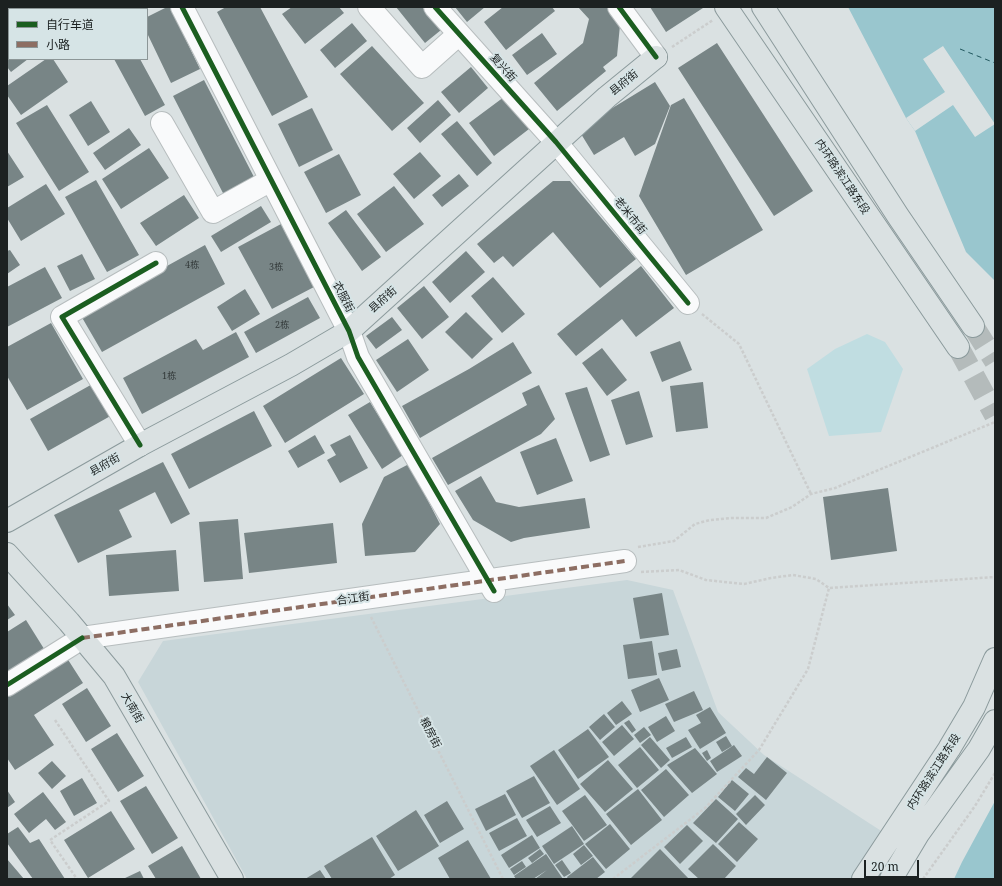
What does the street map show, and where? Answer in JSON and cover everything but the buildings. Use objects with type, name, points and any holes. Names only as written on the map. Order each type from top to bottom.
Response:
[{"type":"main road","points":[[763,7],[898,216],[973,326]]},
{"type":"main road","name":"内环路滨江路东段","points":[[721,12],[958,346]]},
{"type":"main road","name":"县府街","points":[[7,521],[140,445],[291,365],[349,330],[556,142],[607,97],[656,57]]},
{"type":"main road","name":"大南街","points":[[7,554],[114,676],[232,879]]},
{"type":"main road","name":"内环路滨江路东段","points":[[863,879],[949,749],[974,708],[995,659]]},
{"type":"main road","name":"内环路滨江路东段","points":[[891,879],[918,834],[979,749],[995,721]]},
{"type":"street","name":"衣服街","points":[[182,7],[349,330],[358,357],[491,586]]},
{"type":"street","points":[[369,7],[422,67],[459,34]]},
{"type":"street","name":"复兴街","points":[[435,7],[556,142]]},
{"type":"street","points":[[620,7],[656,57]]},
{"type":"street","points":[[162,123],[213,212],[271,180]]},
{"type":"street","name":"老米市街","points":[[556,142],[688,303]]},
{"type":"street","points":[[140,445],[62,317],[156,263]]},
{"type":"street","name":"合江街","points":[[82,638],[361,598],[491,586],[633,560]]},
{"type":"street","points":[[7,685],[82,638]]},
{"type":"path","points":[[656,57],[721,12]]},
{"type":"path","points":[[688,303],[739,344],[811,494]]},
{"type":"path","points":[[633,560],[674,541],[695,524],[710,520],[732,518],[766,518],[792,507],[811,494],[835,488],[995,422]]},
{"type":"path","points":[[633,560],[679,570],[706,580],[744,584],[793,575],[816,579],[829,588],[995,577]]},
{"type":"path","points":[[613,879],[705,808],[759,750],[808,669],[829,588]]},
{"type":"path","points":[[55,720],[109,801],[50,840],[77,879]]},
{"type":"path","points":[[923,879],[975,806],[995,773]]},
{"type":"shaded area","points":[[848,7],[995,7],[995,281],[966,252],[915,131],[906,118]]},
{"type":"shaded area","points":[[867,334],[885,342],[903,369],[881,432],[829,436],[807,369],[835,349]]},
{"type":"shaded area","points":[[627,580],[673,590],[718,712],[764,755],[889,836],[860,879],[247,879],[138,682],[163,641]]},
{"type":"shaded area","points":[[995,801],[995,879],[954,879],[962,862]]},
{"type":"pier","points":[[943,46],[995,124],[975,137],[953,105],[915,131],[906,118],[945,92],[923,59]]},
{"type":"ferry route","points":[[960,49],[995,63]]},
{"type":"tunnel","points":[[973,326],[995,361]]},
{"type":"tunnel","points":[[958,347],[995,415]]},
{"type":"marked path","points":[[82,638],[625,561]]},
{"type":"cycle path","points":[[182,7],[349,331],[358,357],[494,591]]},
{"type":"cycle path","points":[[435,7],[556,142],[688,303]]},
{"type":"cycle path","points":[[619,7],[656,57]]},
{"type":"cycle path","points":[[140,445],[62,317],[156,263]]},
{"type":"cycle path","points":[[7,685],[82,638]]}]
